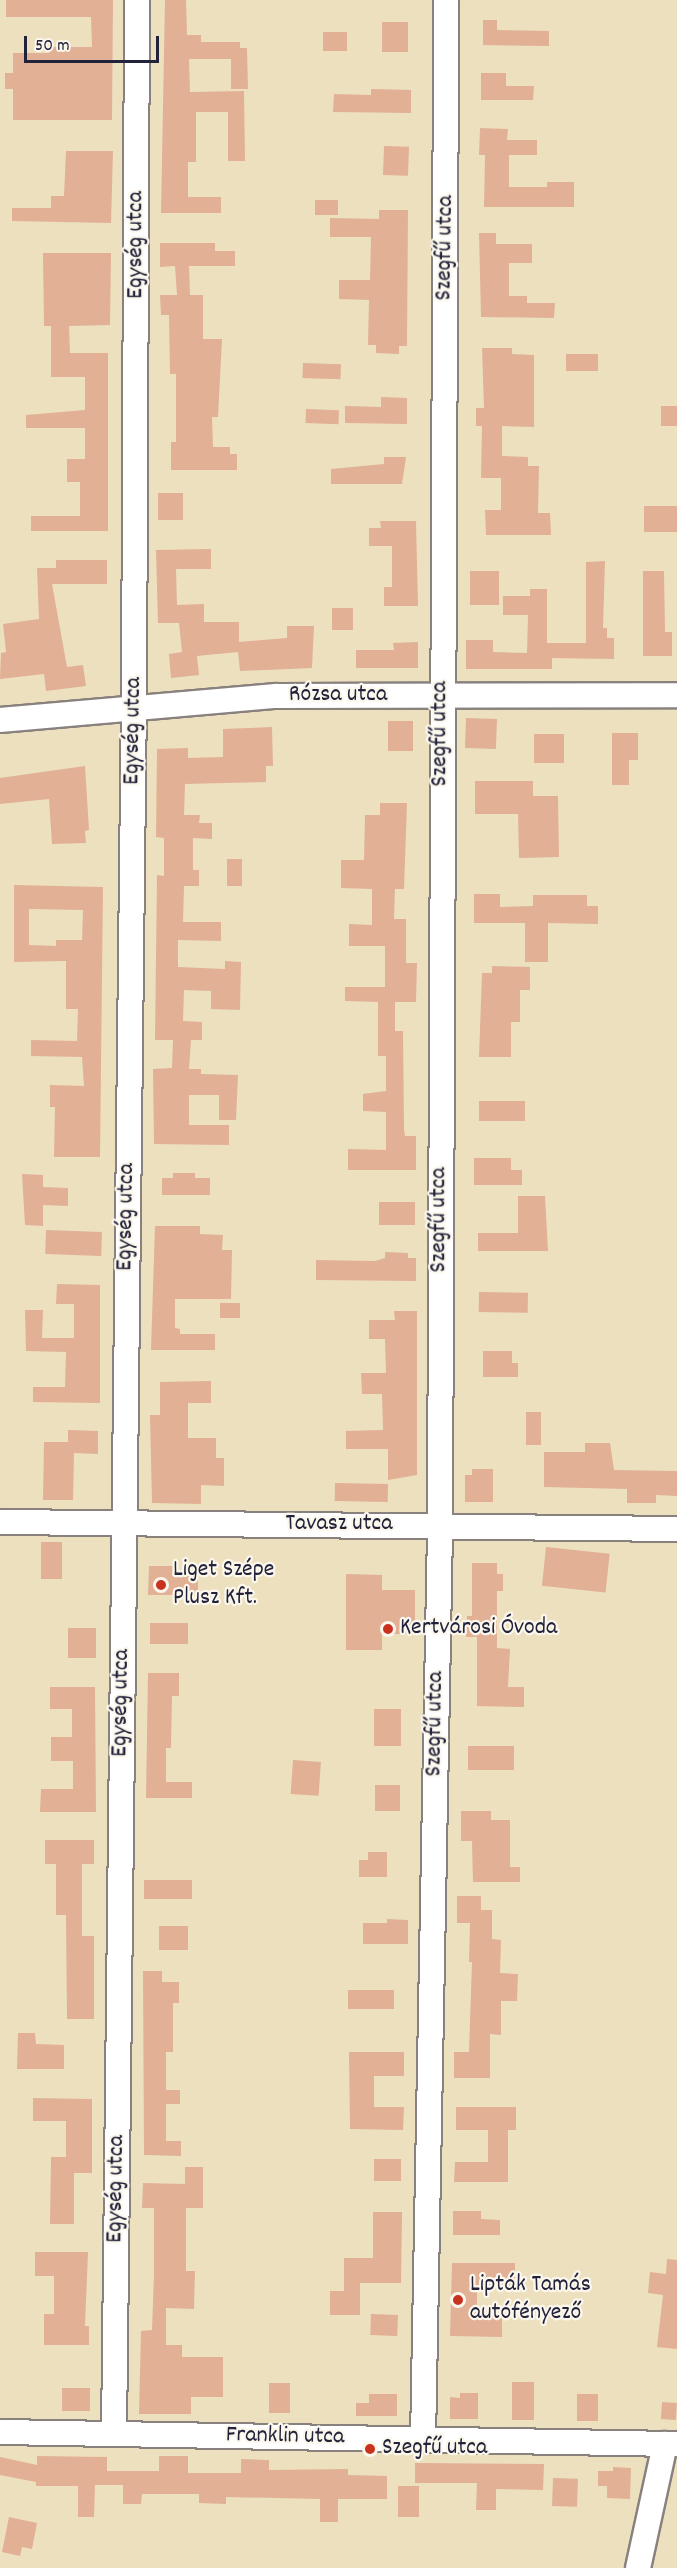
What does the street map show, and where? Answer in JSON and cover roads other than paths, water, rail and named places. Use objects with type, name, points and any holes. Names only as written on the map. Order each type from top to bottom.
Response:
[{"type":"street","name":"Egység utca","points":[[114,2434],[134,706],[137,0]]},
{"type":"street","name":"Szegfű utca","points":[[423,2440],[440,1526],[441,696],[446,0]]},
{"type":"street","name":"Rózsa utca","points":[[0,720],[134,706],[276,696],[677,695]]},
{"type":"street","name":"Tavasz utca","points":[[0,1522],[677,1529]]},
{"type":"street","name":"Franklin utca","points":[[0,2432],[671,2444]]},
{"type":"street","points":[[638,2568],[671,2444]]},
{"type":"place","name":"Liget Szépe Plusz Kft.","points":[[161,1585]]},
{"type":"place","name":"Kertvárosi Óvoda","points":[[388,1629]]},
{"type":"place","name":"Lipták Tamás autófényező","points":[[458,2300]]},
{"type":"place","name":"Szegfű utca","points":[[370,2449]]}]
